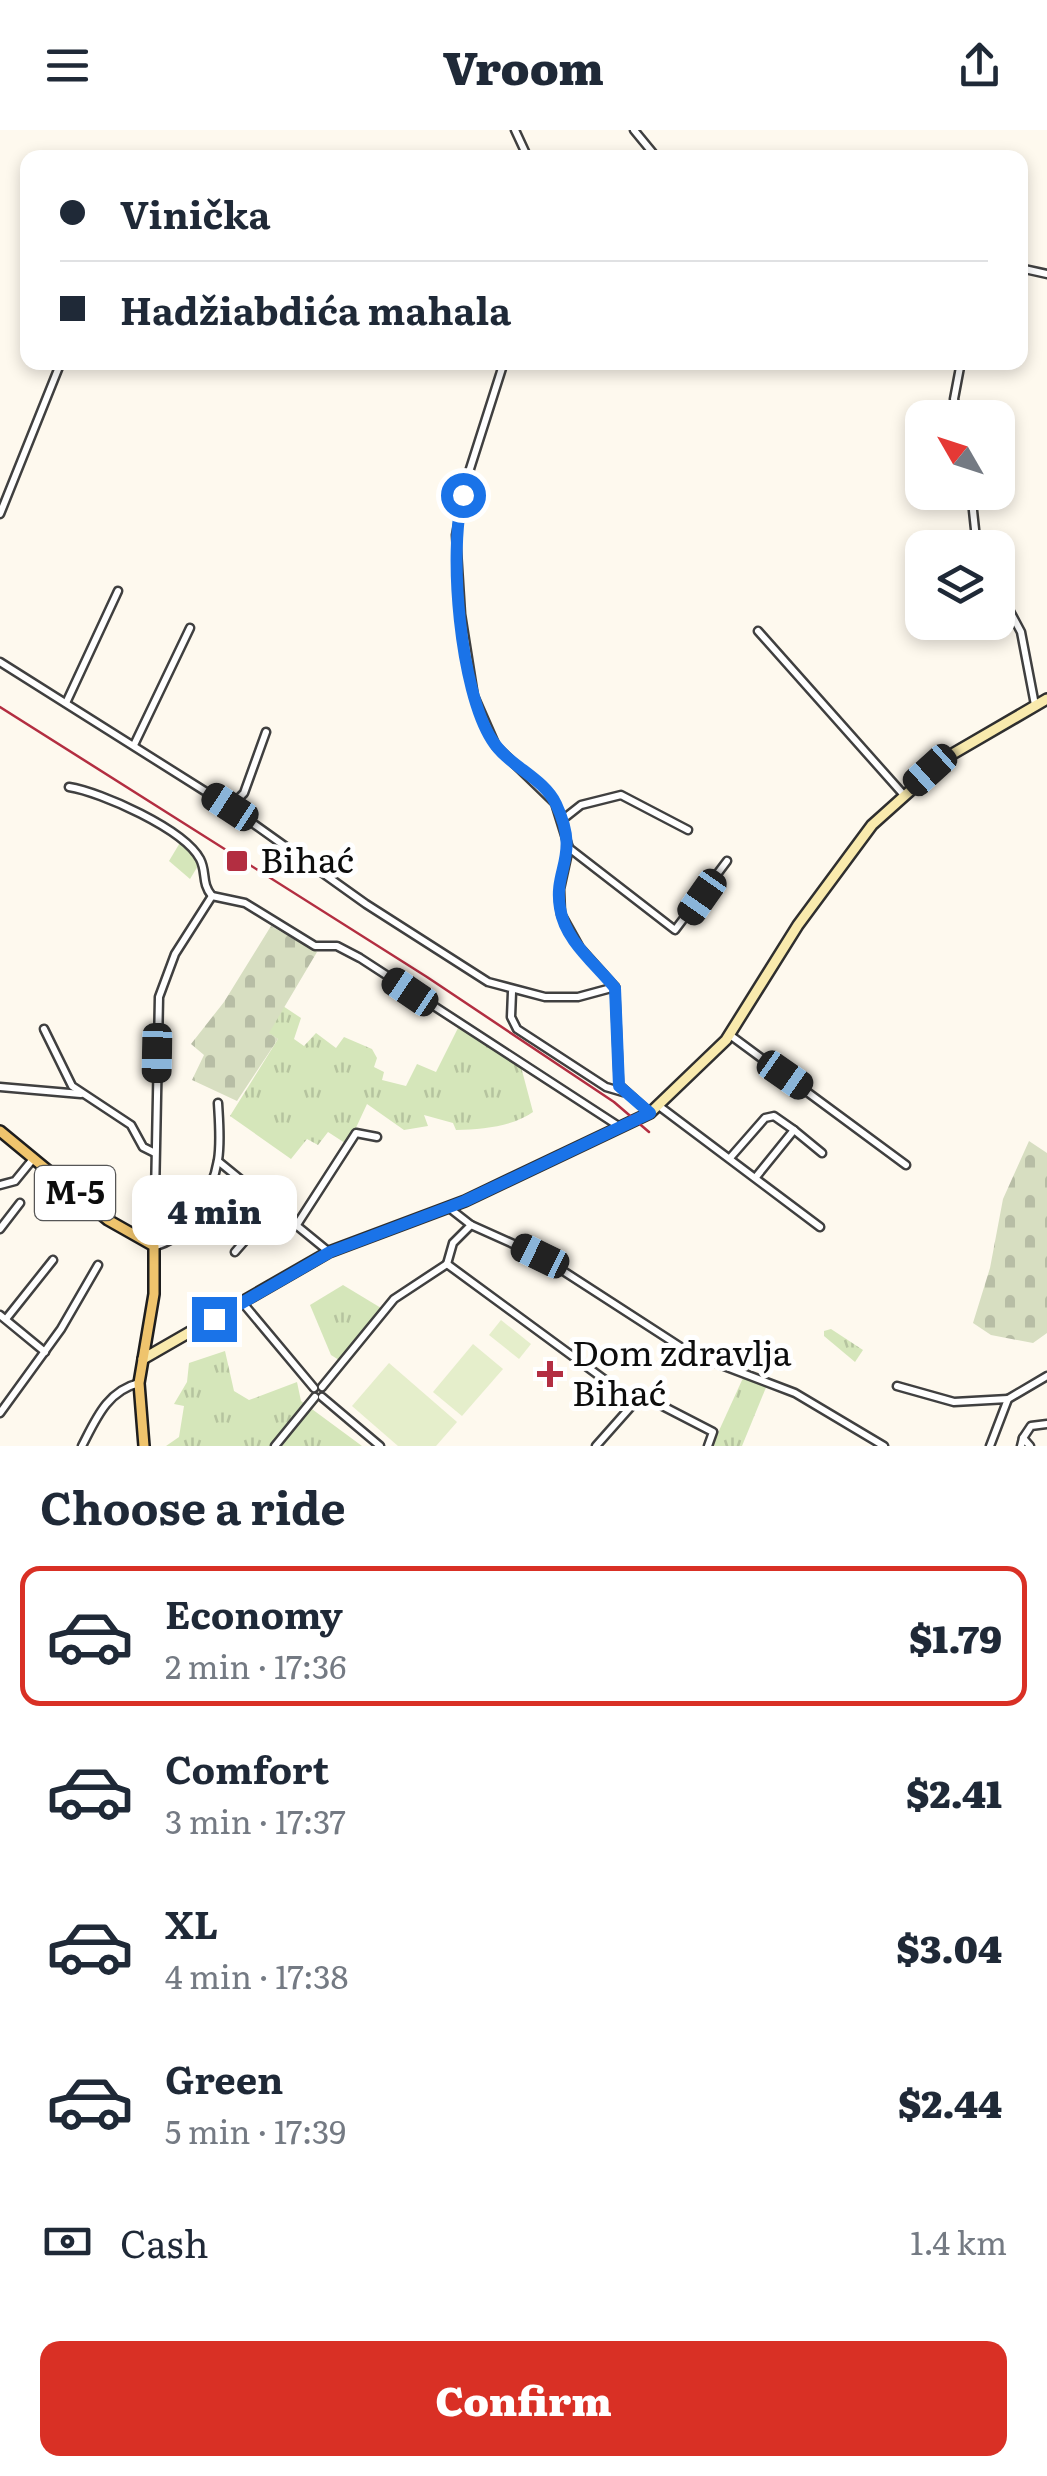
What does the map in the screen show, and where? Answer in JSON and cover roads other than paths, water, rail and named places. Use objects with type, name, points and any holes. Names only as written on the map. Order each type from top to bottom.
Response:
[{"type":"main road","name":"M-5","points":[[0,1132],[108,1220],[154,1246],[154,1294],[140,1383],[144,1446]]},
{"type":"street","points":[[634,130],[651,150]]},
{"type":"street","points":[[0,514],[58,370]]},
{"type":"street","points":[[502,370],[459,511],[455,554],[460,614],[474,696],[486,730],[502,752],[546,790],[562,820],[569,848],[560,889],[561,914],[580,948],[615,988],[616,1070],[623,1092]]},
{"type":"street","points":[[954,400],[959,370]]},
{"type":"street","points":[[66,703],[118,591]]},
{"type":"street","points":[[1015,619],[1022,632],[1035,707]]},
{"type":"street","points":[[134,745],[190,628]]},
{"type":"street","points":[[758,632],[903,794]]},
{"type":"street","points":[[0,662],[230,807],[441,953],[512,992],[578,997],[615,988]]},
{"type":"street","points":[[143,1358],[330,1252],[448,1207],[638,1121],[655,1109],[730,1036],[818,898],[872,825],[948,756],[1047,698]]},
{"type":"street","points":[[230,807],[244,793],[266,732]]},
{"type":"street","points":[[68,788],[107,796],[181,840],[200,858],[205,888],[212,896],[245,903],[315,946],[337,946],[360,958],[621,1128]]},
{"type":"street","points":[[562,820],[581,806],[621,795],[688,830]]},
{"type":"street","points":[[569,848],[675,930],[727,861]]},
{"type":"street","points":[[212,896],[174,954],[160,997],[154,1246],[172,1240],[199,1207],[218,1161],[218,1103]]},
{"type":"street","points":[[512,992],[516,1029],[606,1087],[655,1109],[730,1158],[820,1227]]},
{"type":"street","points":[[44,1028],[62,1070],[81,1094],[131,1125],[143,1147],[155,1153]]},
{"type":"street","points":[[730,1036],[906,1164]]},
{"type":"street","points":[[0,1087],[81,1094]]},
{"type":"street","points":[[730,1158],[769,1115],[822,1153]]},
{"type":"street","points":[[756,1177],[794,1130]]},
{"type":"street","points":[[298,1222],[356,1133],[377,1136]]},
{"type":"street","points":[[0,1185],[15,1180],[33,1159]]},
{"type":"street","points":[[218,1161],[298,1222],[330,1252]]},
{"type":"street","points":[[0,1229],[20,1203]]},
{"type":"street","points":[[235,1252],[276,1206]]},
{"type":"street","points":[[448,1207],[472,1225],[540,1256],[690,1353],[795,1394],[884,1446]]},
{"type":"street","points":[[275,1446],[394,1298],[447,1264],[453,1242],[472,1225]]},
{"type":"street","points":[[44,1352],[3,1317],[54,1260]]},
{"type":"street","points":[[447,1264],[635,1402]]},
{"type":"street","points":[[0,1413],[98,1266]]},
{"type":"street","points":[[242,1302],[318,1392],[380,1446]]},
{"type":"street","points":[[990,1446],[1007,1404],[1047,1376]]},
{"type":"street","points":[[82,1446],[105,1404],[122,1389],[140,1383]]},
{"type":"street","points":[[897,1386],[954,1402],[1007,1404]]},
{"type":"street","points":[[596,1446],[635,1402],[651,1400],[713,1432],[708,1446]]},
{"type":"street","points":[[1030,1446],[1022,1442],[1030,1426],[1047,1424]]},
{"type":"railway","points":[[0,707],[427,977],[614,1102],[649,1132]]},
{"type":"place","name":"Bihać","points":[[237,861]]},
{"type":"place","name":"Dom zdravlja Bihać","points":[[550,1374]]}]
